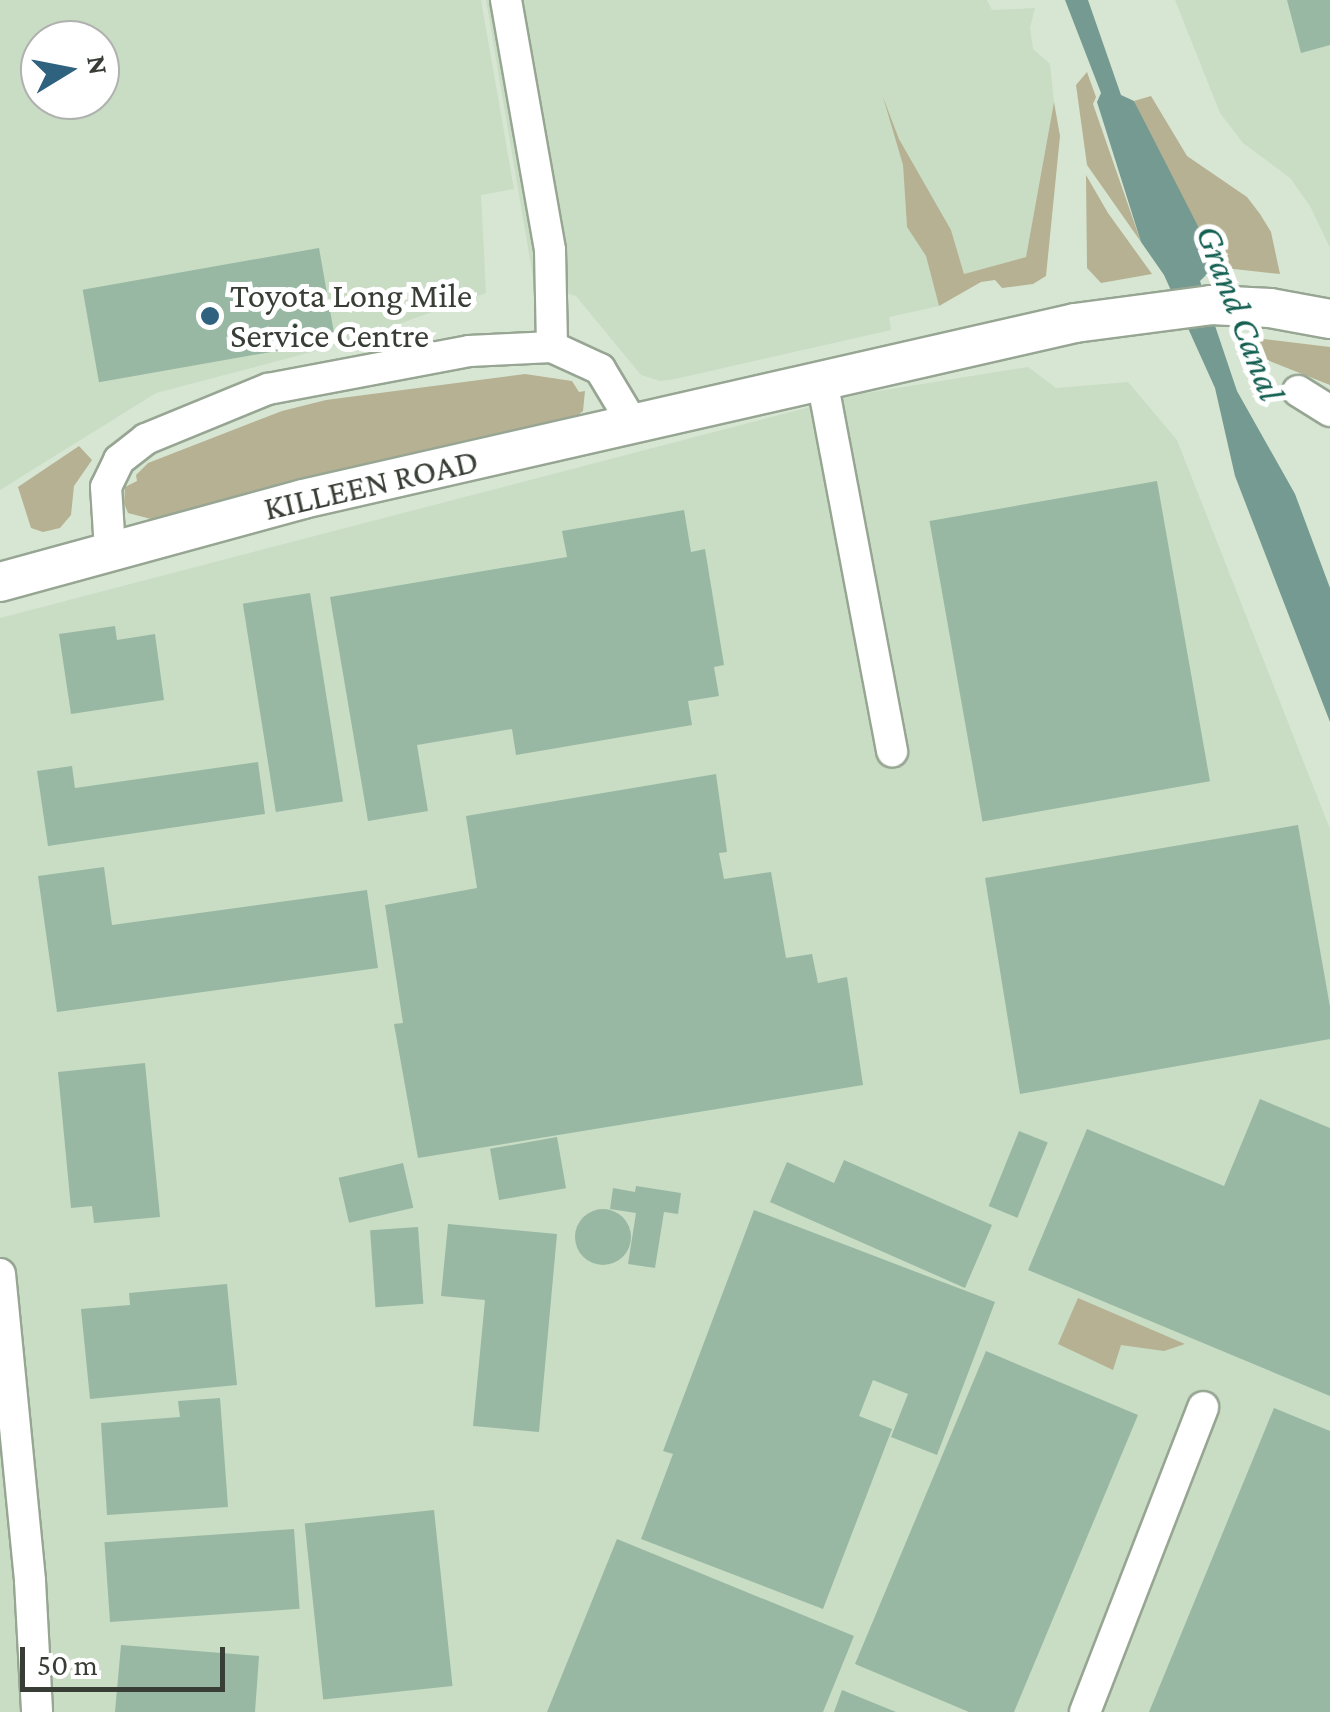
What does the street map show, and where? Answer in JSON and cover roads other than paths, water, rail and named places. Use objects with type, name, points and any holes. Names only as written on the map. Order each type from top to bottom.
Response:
[{"type":"street","points":[[506,0],[550,250],[552,347]]},
{"type":"street","name":"KILLEEN ROAD","points":[[0,582],[303,499],[1056,326],[1211,305],[1270,308],[1330,320]]},
{"type":"street","points":[[110,550],[106,487],[119,460],[146,439],[268,389],[469,351],[552,347],[600,370],[632,424]]},
{"type":"street","points":[[822,380],[892,751]]},
{"type":"street","points":[[1298,391],[1330,411]]},
{"type":"street","points":[[0,1274],[30,1581],[36,1712]]},
{"type":"street","points":[[1084,1712],[1203,1407]]},
{"type":"water","points":[[1065,0],[1088,0],[1121,95],[1134,101],[1203,236],[1210,271],[1200,281],[1237,391],[1295,494],[1330,588],[1330,722],[1235,476],[1215,388],[1164,275],[1141,242],[1097,102],[1101,93]]},
{"type":"place","name":"Toyota Long Mile Service Centre","points":[[210,316]]},
{"type":"water label","name":"Grand Canal","points":[[1240,313]]}]
